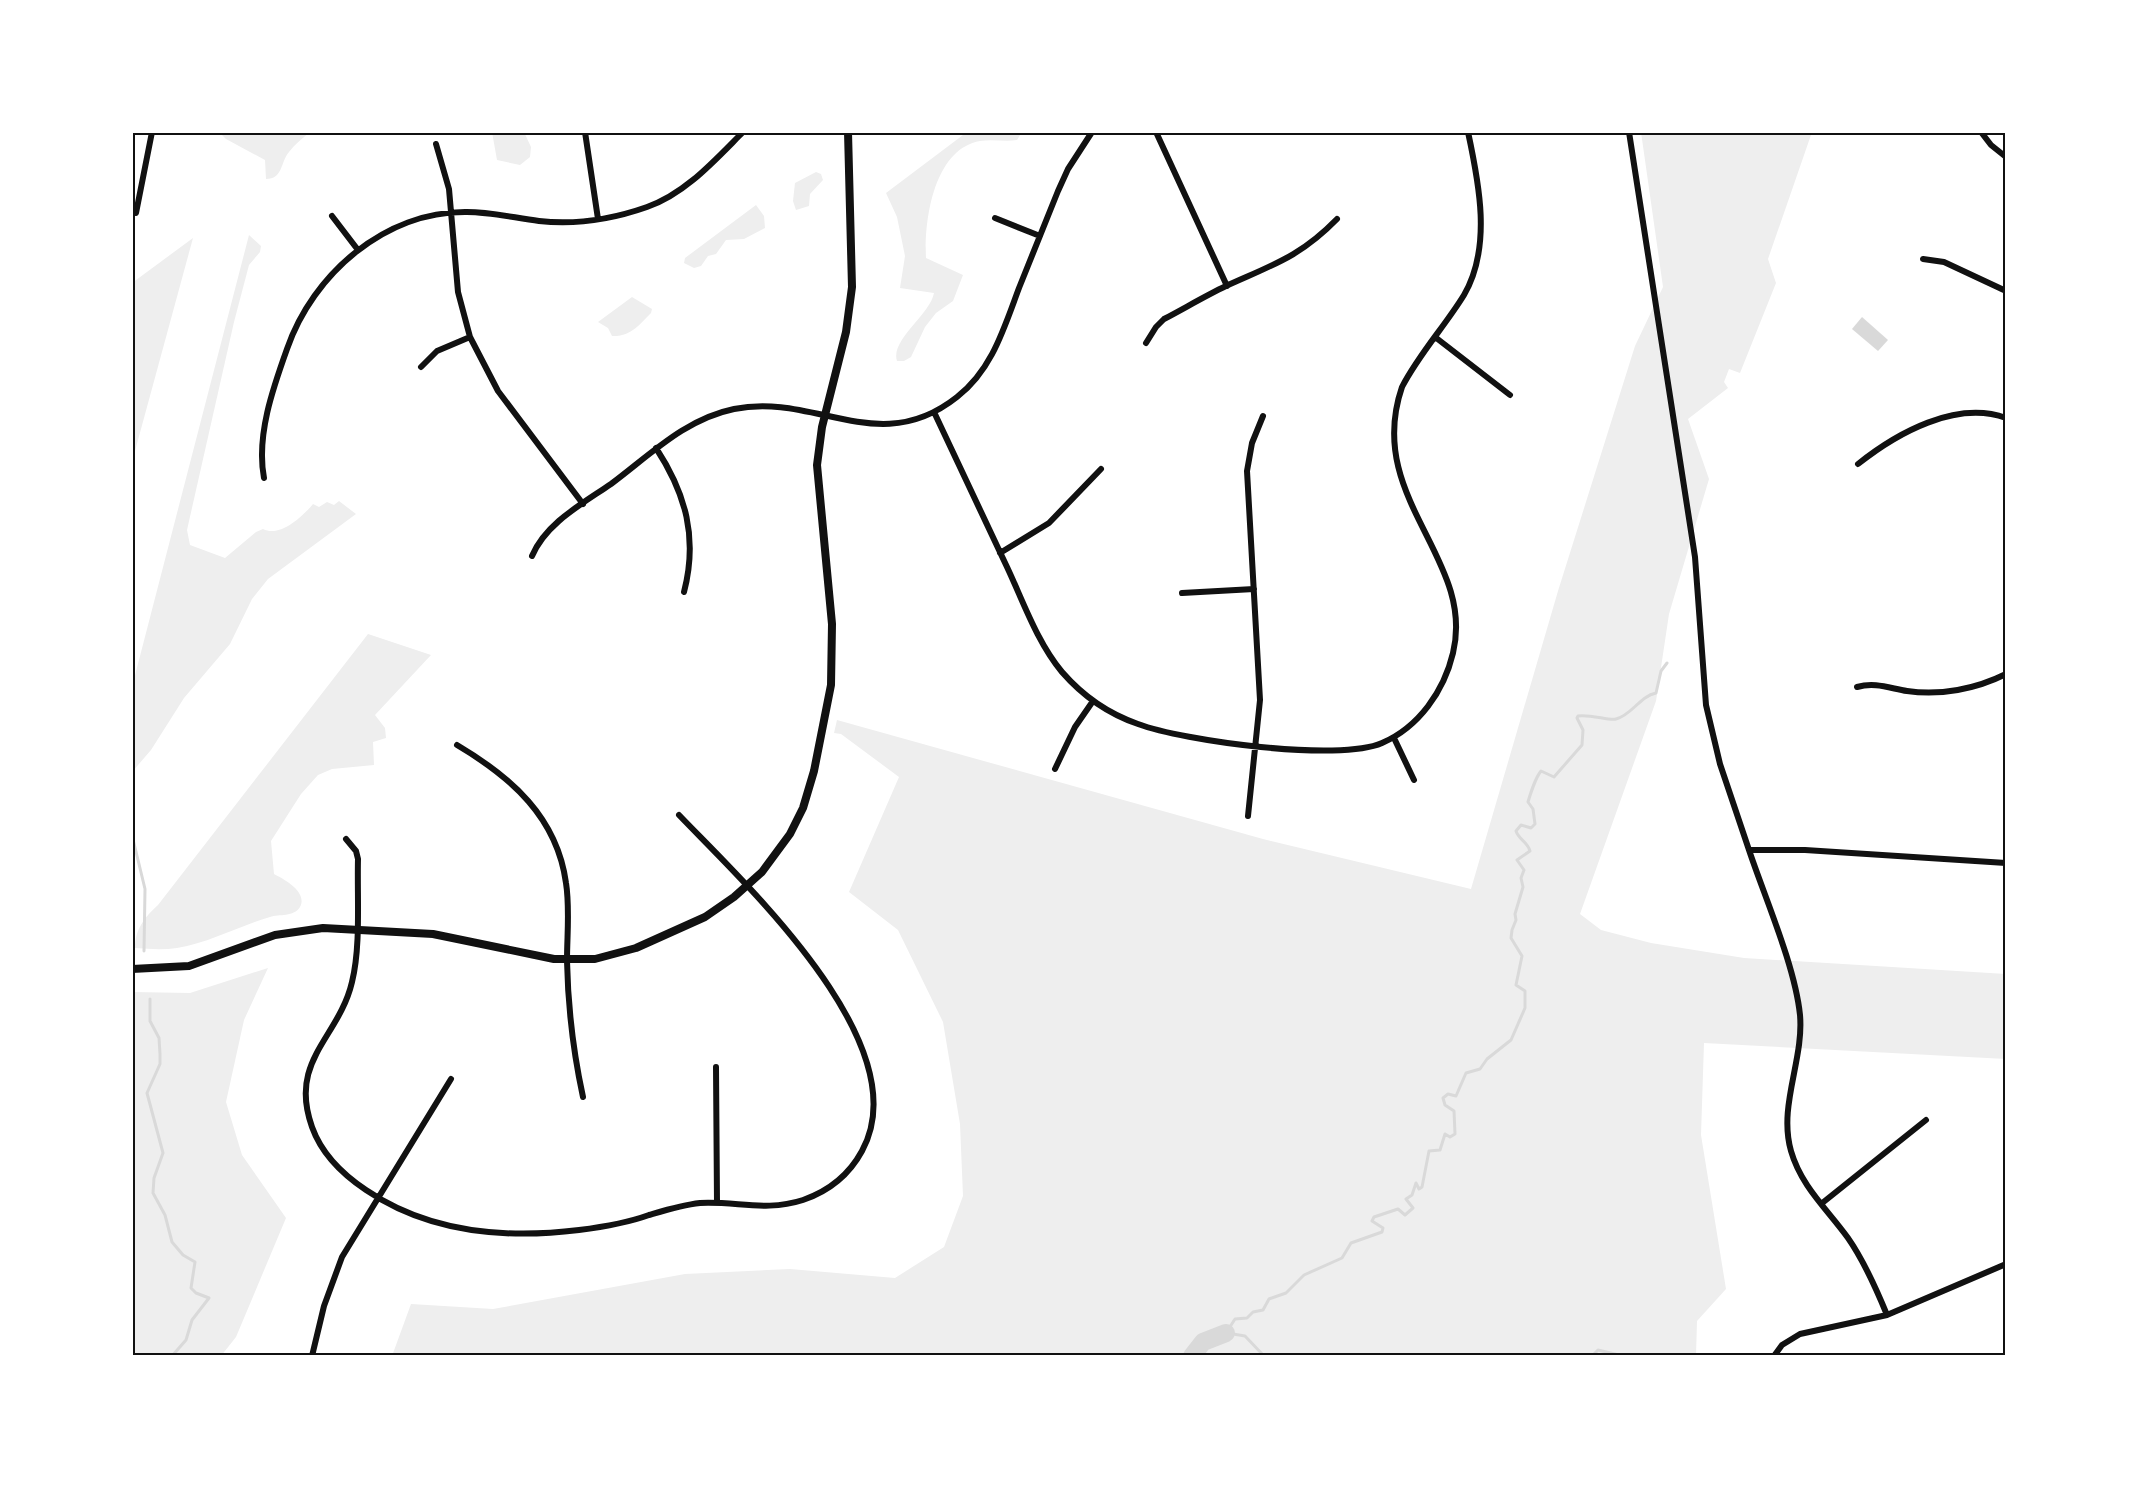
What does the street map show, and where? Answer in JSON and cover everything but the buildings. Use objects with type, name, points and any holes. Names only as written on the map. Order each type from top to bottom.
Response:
[{"type":"street","points":[[136,213],[152,132]]},
{"type":"street","points":[[585,132],[598,219]]},
{"type":"street","points":[[264,478],[263,440],[290,340],[320,287],[358,250],[404,223],[452,212],[478,212],[549,222],[598,219],[647,207],[674,194],[712,163],[743,132]]},
{"type":"street","points":[[132,969],[189,966],[286,932],[317,928],[442,935],[567,961],[609,957],[646,944],[718,909],[762,872],[780,849],[803,808],[829,703],[833,668],[832,624],[816,465],[825,415],[846,332],[852,286],[848,132]]},
{"type":"street","points":[[532,556],[549,529],[688,426],[735,408],[771,406],[859,423],[885,425],[916,420],[934,412],[969,387],[988,362],[1068,169],[1092,132]]},
{"type":"street","points":[[1156,132],[1227,286]]},
{"type":"street","points":[[934,412],[1052,658],[1093,701],[1116,715],[1157,731],[1255,745],[1296,750],[1350,751],[1394,738],[1418,718],[1440,688],[1449,667],[1456,635],[1454,602],[1432,546],[1404,491],[1395,457],[1393,434],[1396,403],[1402,387],[1471,279],[1480,243],[1478,193],[1468,132]]},
{"type":"street","points":[[1629,132],[1695,557],[1706,705],[1720,764],[1791,975],[1800,1015],[1799,1045],[1788,1117],[1790,1148],[1801,1177],[1864,1264],[1887,1315]]},
{"type":"street","points":[[1982,132],[1991,145],[2006,157]]},
{"type":"street","points":[[436,144],[447,178],[458,292],[470,338],[498,391],[583,504]]},
{"type":"street","points":[[332,216],[358,250]]},
{"type":"street","points":[[995,218],[1040,236]]},
{"type":"street","points":[[1146,343],[1164,320],[1227,286],[1272,268],[1292,256],[1337,219]]},
{"type":"street","points":[[1923,259],[1944,262],[2006,291]]},
{"type":"street","points":[[1435,337],[1510,395]]},
{"type":"street","points":[[421,367],[437,351],[470,338]]},
{"type":"street","points":[[1858,464],[1896,439],[1953,415],[1983,413],[2006,418]]},
{"type":"street","points":[[1248,816],[1260,700],[1247,471],[1252,443],[1263,416]]},
{"type":"street","points":[[656,448],[678,487],[690,526],[691,559],[684,592]]},
{"type":"street","points":[[1000,553],[1048,523],[1101,469]]},
{"type":"street","points":[[1182,593],[1254,589]]},
{"type":"street","points":[[1857,687],[1878,684],[1905,691],[1941,693],[1979,685],[2006,674]]},
{"type":"street","points":[[1055,769],[1074,727],[1093,701]]},
{"type":"street","points":[[1394,738],[1414,780]]},
{"type":"street","points":[[457,745],[516,786],[532,804],[552,837],[567,886],[567,961],[571,1033],[583,1097]]},
{"type":"street","points":[[346,839],[356,851],[358,859],[355,971],[338,1017],[316,1049],[308,1074],[306,1100],[312,1128],[327,1156],[347,1177],[377,1198],[411,1215],[442,1225],[474,1231],[517,1233],[580,1230],[618,1223],[681,1206],[717,1203],[765,1207],[786,1205],[823,1192],[838,1182],[856,1161],[865,1145],[873,1116],[870,1077],[860,1046],[840,1003],[809,959],[746,886],[679,815]]},
{"type":"street","points":[[1749,850],[1805,850],[2006,862]]},
{"type":"street","points":[[716,1067],[717,1203]]},
{"type":"street","points":[[312,1356],[331,1284],[356,1232],[451,1079]]},
{"type":"street","points":[[1821,1204],[1926,1120]]},
{"type":"street","points":[[1774,1356],[1782,1345],[1800,1334],[1887,1315],[2006,1264]]},
{"type":"shaded area","points":[[219,132],[310,132],[289,152],[276,176],[266,179],[265,160],[226,139]]},
{"type":"shaded area","points":[[492,132],[524,132],[531,147],[530,157],[520,165],[497,160]]},
{"type":"shaded area","points":[[967,132],[1022,132],[1017,140],[980,141],[964,147],[952,157],[942,172],[930,206],[926,258],[963,275],[953,301],[936,313],[925,327],[911,357],[904,361],[897,361],[896,353],[899,345],[926,310],[934,293],[900,288],[905,256],[897,217],[886,193]]},
{"type":"shaded area","points":[[1641,132],[1812,132],[1768,259],[1776,283],[1740,373],[1729,369],[1724,382],[1728,388],[1688,419],[1709,479],[1669,614],[1656,701],[1580,914],[1601,930],[1651,943],[1744,958],[2006,974],[2006,1059],[1704,1043],[1701,1135],[1726,1289],[1697,1321],[1696,1356],[392,1356],[411,1304],[493,1309],[685,1274],[790,1269],[895,1278],[944,1247],[963,1196],[960,1124],[943,1022],[898,930],[849,892],[899,777],[841,734],[834,733],[837,720],[1263,839],[1471,889],[1558,591],[1635,346],[1663,287]]},
{"type":"shaded area","points":[[816,172],[821,174],[823,180],[810,194],[809,206],[796,210],[793,201],[795,183]]},
{"type":"shaded area","points":[[756,205],[764,216],[765,228],[744,239],[726,240],[716,254],[708,256],[701,266],[694,268],[684,263],[685,258]]},
{"type":"shaded area","points":[[249,235],[261,246],[260,252],[249,265],[234,322],[187,530],[190,545],[225,558],[256,532],[263,529],[277,531],[284,528],[297,520],[313,504],[319,507],[327,502],[334,505],[339,501],[356,514],[268,579],[252,599],[230,644],[184,698],[151,750],[132,772],[132,687]]},
{"type":"shaded area","points":[[193,238],[132,462],[132,283]]},
{"type":"shaded area","points":[[632,297],[652,309],[651,313],[630,332],[612,336],[608,328],[598,322]]},
{"type":"shaded area","points":[[1862,317],[1888,340],[1878,351],[1852,329]]},
{"type":"shaded area","points":[[368,634],[431,655],[375,715],[385,728],[386,738],[373,742],[374,765],[332,769],[318,775],[301,794],[271,841],[274,874],[298,891],[302,901],[300,907],[290,914],[270,917],[189,946],[166,949],[135,948],[139,929],[145,919]]},
{"type":"shaded area","points":[[268,968],[244,1020],[226,1102],[242,1155],[286,1218],[236,1337],[221,1356],[132,1356],[132,992],[190,993]]},
{"type":"waterway","points":[[1226,1333],[1235,1319],[1247,1318],[1253,1312],[1263,1310],[1269,1299],[1286,1293],[1304,1275],[1342,1258],[1351,1243],[1382,1232],[1383,1228],[1372,1221],[1374,1217],[1398,1209],[1405,1215],[1413,1208],[1406,1199],[1412,1195],[1416,1183],[1419,1189],[1422,1187],[1429,1151],[1440,1150],[1445,1134],[1450,1137],[1455,1134],[1454,1111],[1445,1105],[1443,1098],[1448,1094],[1456,1096],[1466,1073],[1480,1069],[1487,1059],[1511,1040],[1525,1008],[1525,991],[1516,985],[1522,956],[1511,938],[1523,887],[1521,878],[1524,870],[1517,860],[1530,851],[1516,831],[1521,825],[1531,828],[1535,824],[1533,809],[1528,802],[1537,777],[1541,771],[1554,777],[1582,745],[1583,730],[1578,716],[1613,719],[1622,717],[1645,698],[1656,693],[1661,671],[1667,663]]},
{"type":"waterway","points":[[132,783],[132,790]]},
{"type":"waterway","points":[[132,835],[145,889],[144,951]]},
{"type":"waterway","points":[[150,999],[150,1021],[159,1038],[160,1064],[147,1093],[163,1153],[154,1178],[153,1193],[165,1215],[172,1242],[183,1255],[195,1262],[191,1288],[196,1293],[209,1298],[192,1320],[186,1340],[172,1356]]},
{"type":"waterway","points":[[1192,1356],[1203,1342],[1226,1333]]},
{"type":"waterway","points":[[1227,1333],[1245,1336],[1264,1356]]},
{"type":"waterway","points":[[1592,1356],[1598,1350],[1623,1356]]}]
